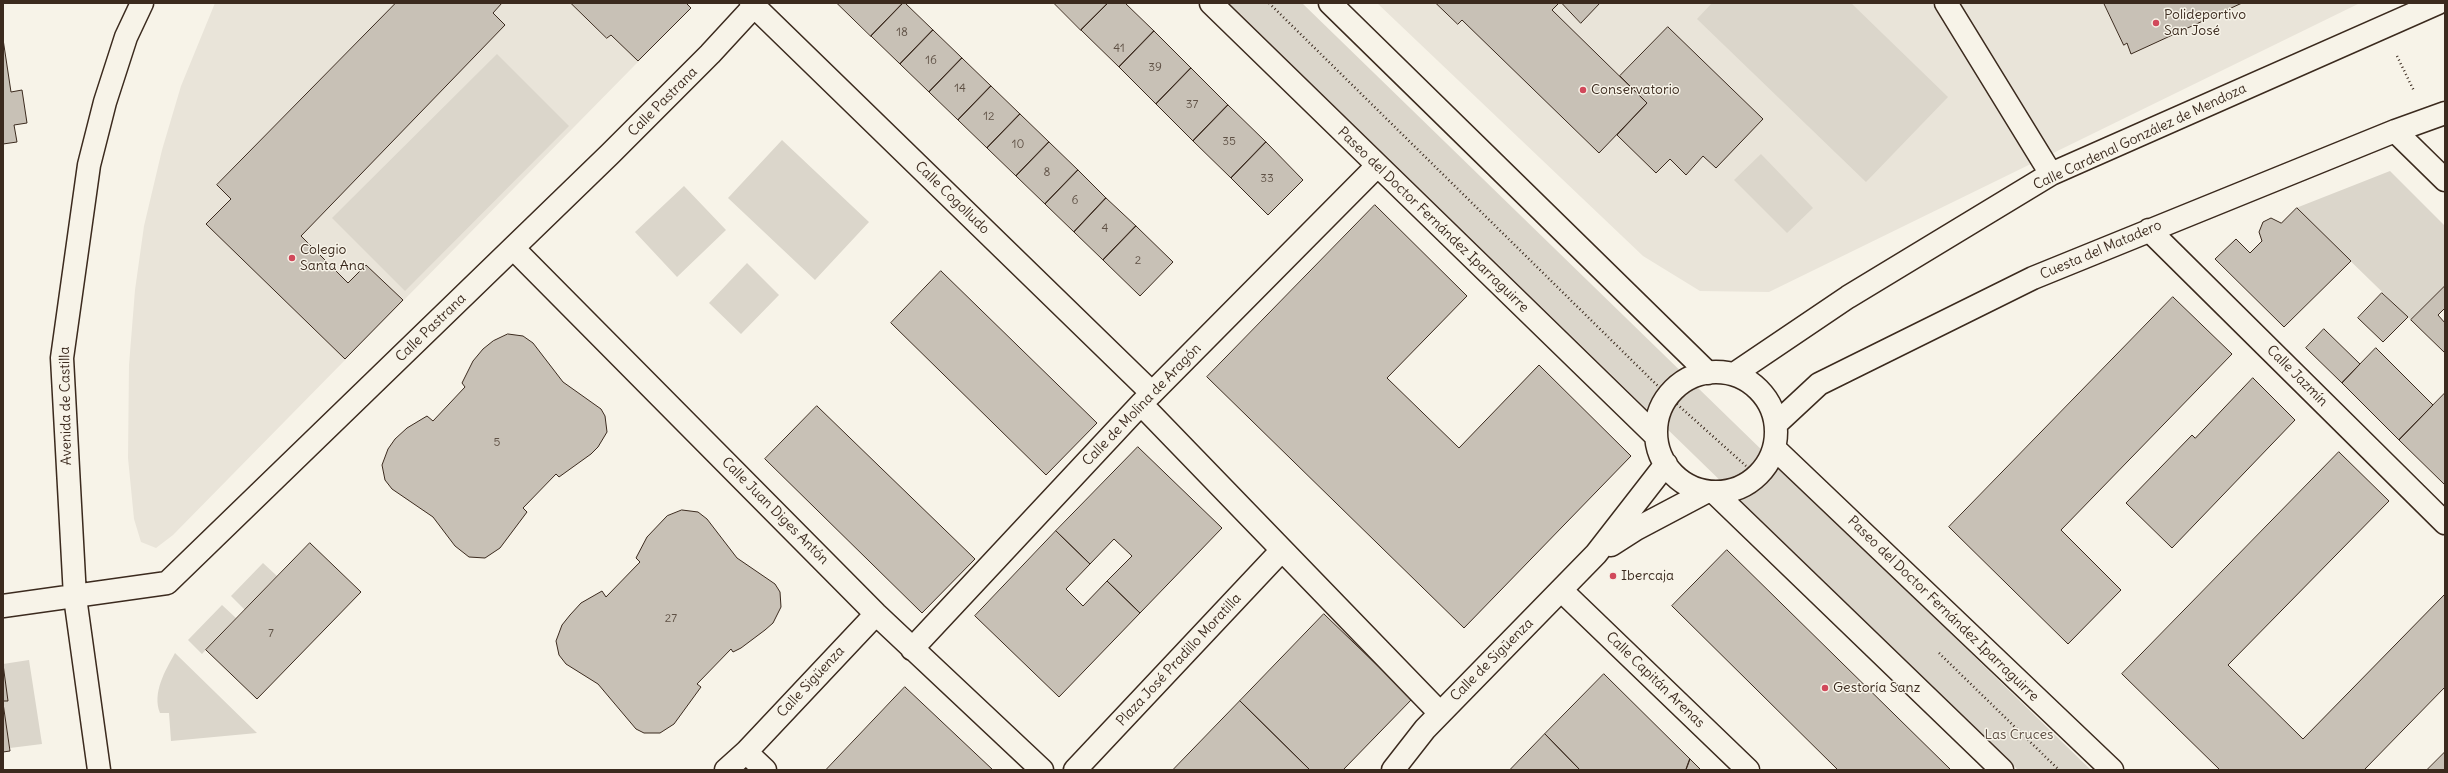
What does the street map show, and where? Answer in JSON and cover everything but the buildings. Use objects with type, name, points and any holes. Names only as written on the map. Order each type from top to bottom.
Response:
[{"type":"street","name":"Avenida de Castilla","points":[[99,770],[75,597],[62,358],[89,165],[104,102],[126,37],[142,3]]},
{"type":"street","name":"Paseo del Doctor Fernández Iparraguirre","points":[[1212,3],[1377,166],[1656,436]]},
{"type":"street","points":[[1330,3],[1708,373]]},
{"type":"street","points":[[1946,3],[2051,174]]},
{"type":"street","name":"Calle Cardenal González de Mendoza","points":[[1734,374],[1848,297],[2051,174],[2438,3]]},
{"type":"street","name":"Calle Pastrana","points":[[3,606],[167,583],[616,149],[754,4]]},
{"type":"street","name":"Calle Cogolludo","points":[[754,4],[1146,398]]},
{"type":"street","name":"Cuesta del Matadero","points":[[1776,424],[1819,384],[2033,278],[2395,131],[2437,116]]},
{"type":"street","points":[[2395,131],[2445,180]]},
{"type":"street","name":"Calle de Molina de Aragón","points":[[912,649],[1146,398],[1377,166]]},
{"type":"street","name":"Calle Jazmín","points":[[2149,230],[2445,523]]},
{"type":"street","name":"Calle Juan Diges Antón","points":[[513,248],[876,614],[1042,770]]},
{"type":"street","points":[[1758,477],[1767,465],[1774,448],[1776,424],[1771,407],[1762,393],[1749,382],[1734,374],[1708,373],[1685,380],[1668,396],[1658,415],[1656,436],[1658,449],[1666,464],[1679,480],[1711,492],[2002,770]]},
{"type":"street","points":[[1146,398],[1282,550],[1440,713]]},
{"type":"street","name":"Paseo del Doctor Fernández Iparraguirre","points":[[1774,448],[2112,770]]},
{"type":"street","name":"Calle de Sigüenza","points":[[1393,770],[1425,729],[1440,713],[1562,591],[1596,554],[1666,464]]},
{"type":"street","name":"Calle de Sigüenza","points":[[1596,554],[1636,529],[1711,492],[1738,489],[1758,477]]},
{"type":"street","name":"Plaza José Pradillo Moratilla","points":[[1076,770],[1282,550]]},
{"type":"street","name":"Calle Capitán Arenas","points":[[1562,591],[1748,770]]},
{"type":"street","name":"Calle Sigüenza","points":[[726,770],[746,752],[876,614]]},
{"type":"street","points":[[746,752],[765,770]]},
{"type":"path","points":[[1269,3],[1668,396],[1758,477]]},
{"type":"path","points":[[2382,27],[2437,116]]},
{"type":"path","points":[[1934,648],[2059,770]]},
{"type":"shaded area","name":"Colegio Santa Ana","points":[[215,3],[686,3],[691,8],[173,535],[156,548],[141,542],[134,519],[128,458],[129,365],[135,290],[144,226],[162,150],[181,86]]},
{"type":"shaded area","points":[[1377,3],[2360,3],[1769,292],[1700,291],[1643,256]]},
{"type":"green space","name":"Las Cruces","points":[[1229,3],[1302,3],[2091,770],[2018,770]]},
{"type":"green space","points":[[1712,3],[1851,3],[1948,97],[1866,182],[1697,19]]},
{"type":"green space","points":[[497,54],[569,126],[405,291],[332,218]]},
{"type":"green space","points":[[782,140],[869,222],[815,280],[728,198]]},
{"type":"green space","points":[[1761,154],[1813,208],[1787,233],[1734,180]]},
{"type":"green space","points":[[2390,171],[2445,226],[2445,286],[2411,320],[2296,208]]},
{"type":"green space","points":[[684,186],[726,230],[677,277],[635,232]]},
{"type":"green space","points":[[747,263],[779,295],[741,334],[709,303]]},
{"type":"green space","points":[[263,563],[277,576],[245,610],[231,596]]},
{"type":"green space","points":[[222,605],[236,618],[202,654],[188,640]]},
{"type":"green space","points":[[175,653],[257,733],[171,741],[169,713],[160,713],[158,698],[161,682]]},
{"type":"green space","points":[[29,660],[42,744],[10,748],[3,703],[3,701],[8,700],[3,664]]},
{"type":"place","name":"Polideportivo San José","points":[[2156,23]]},
{"type":"place","name":"Conservatorio","points":[[1583,90]]},
{"type":"place","name":"Colegio Santa Ana","points":[[292,258]]},
{"type":"place","name":"Ibercaja","points":[[1613,576]]},
{"type":"place","name":"Gestoría Sanz","points":[[1825,688]]}]
